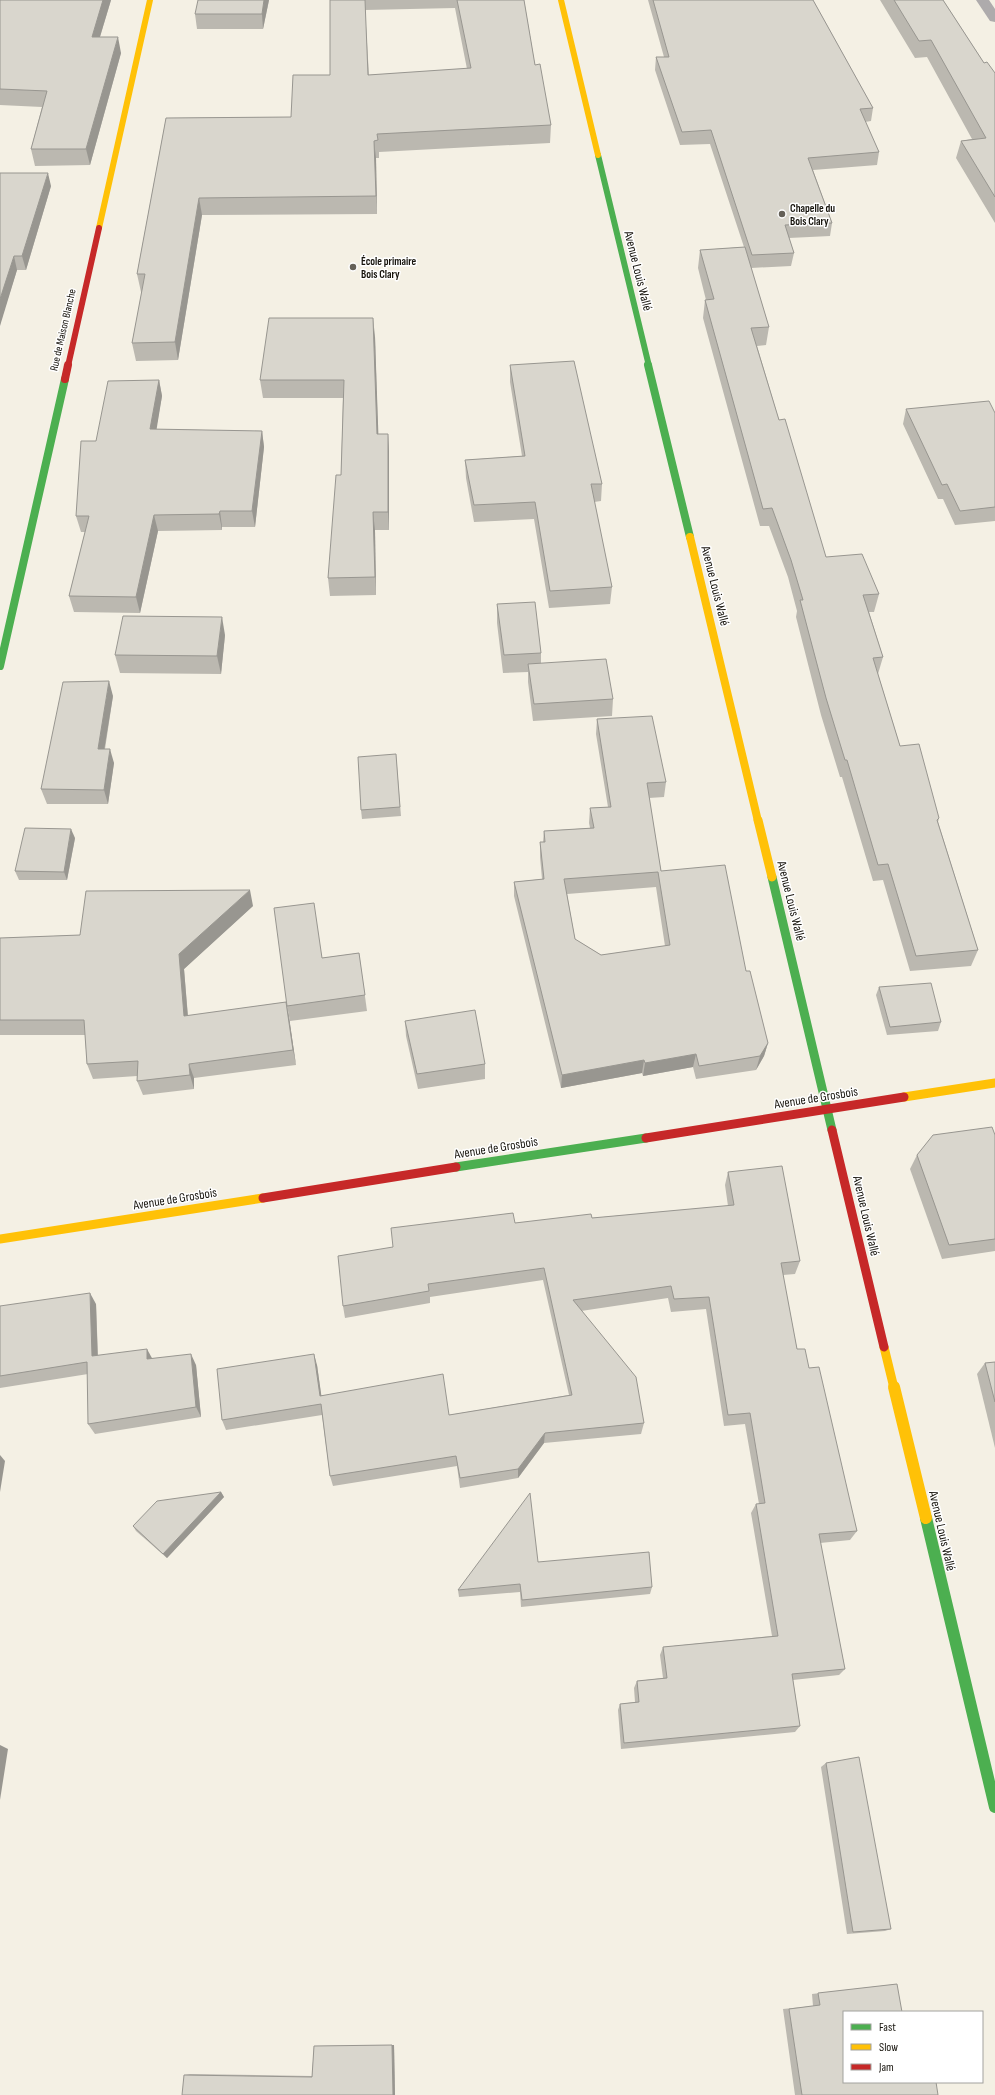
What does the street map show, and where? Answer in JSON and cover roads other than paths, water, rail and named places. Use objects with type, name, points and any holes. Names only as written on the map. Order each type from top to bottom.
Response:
[{"type":"street","name":"Rue de Maison Blanche","points":[[0,666],[150,0]]},
{"type":"street","name":"Avenue Louis Wallé","points":[[561,0],[829,1110],[995,1807]]},
{"type":"street","points":[[982,0],[995,18]]},
{"type":"street","name":"Avenue de Grosbois","points":[[0,1239],[995,1083]]},
{"type":"place","name":"Chapelle du Bois Clary","points":[[782,214]]},
{"type":"place","name":"École primaire Bois Clary","points":[[353,267]]}]
